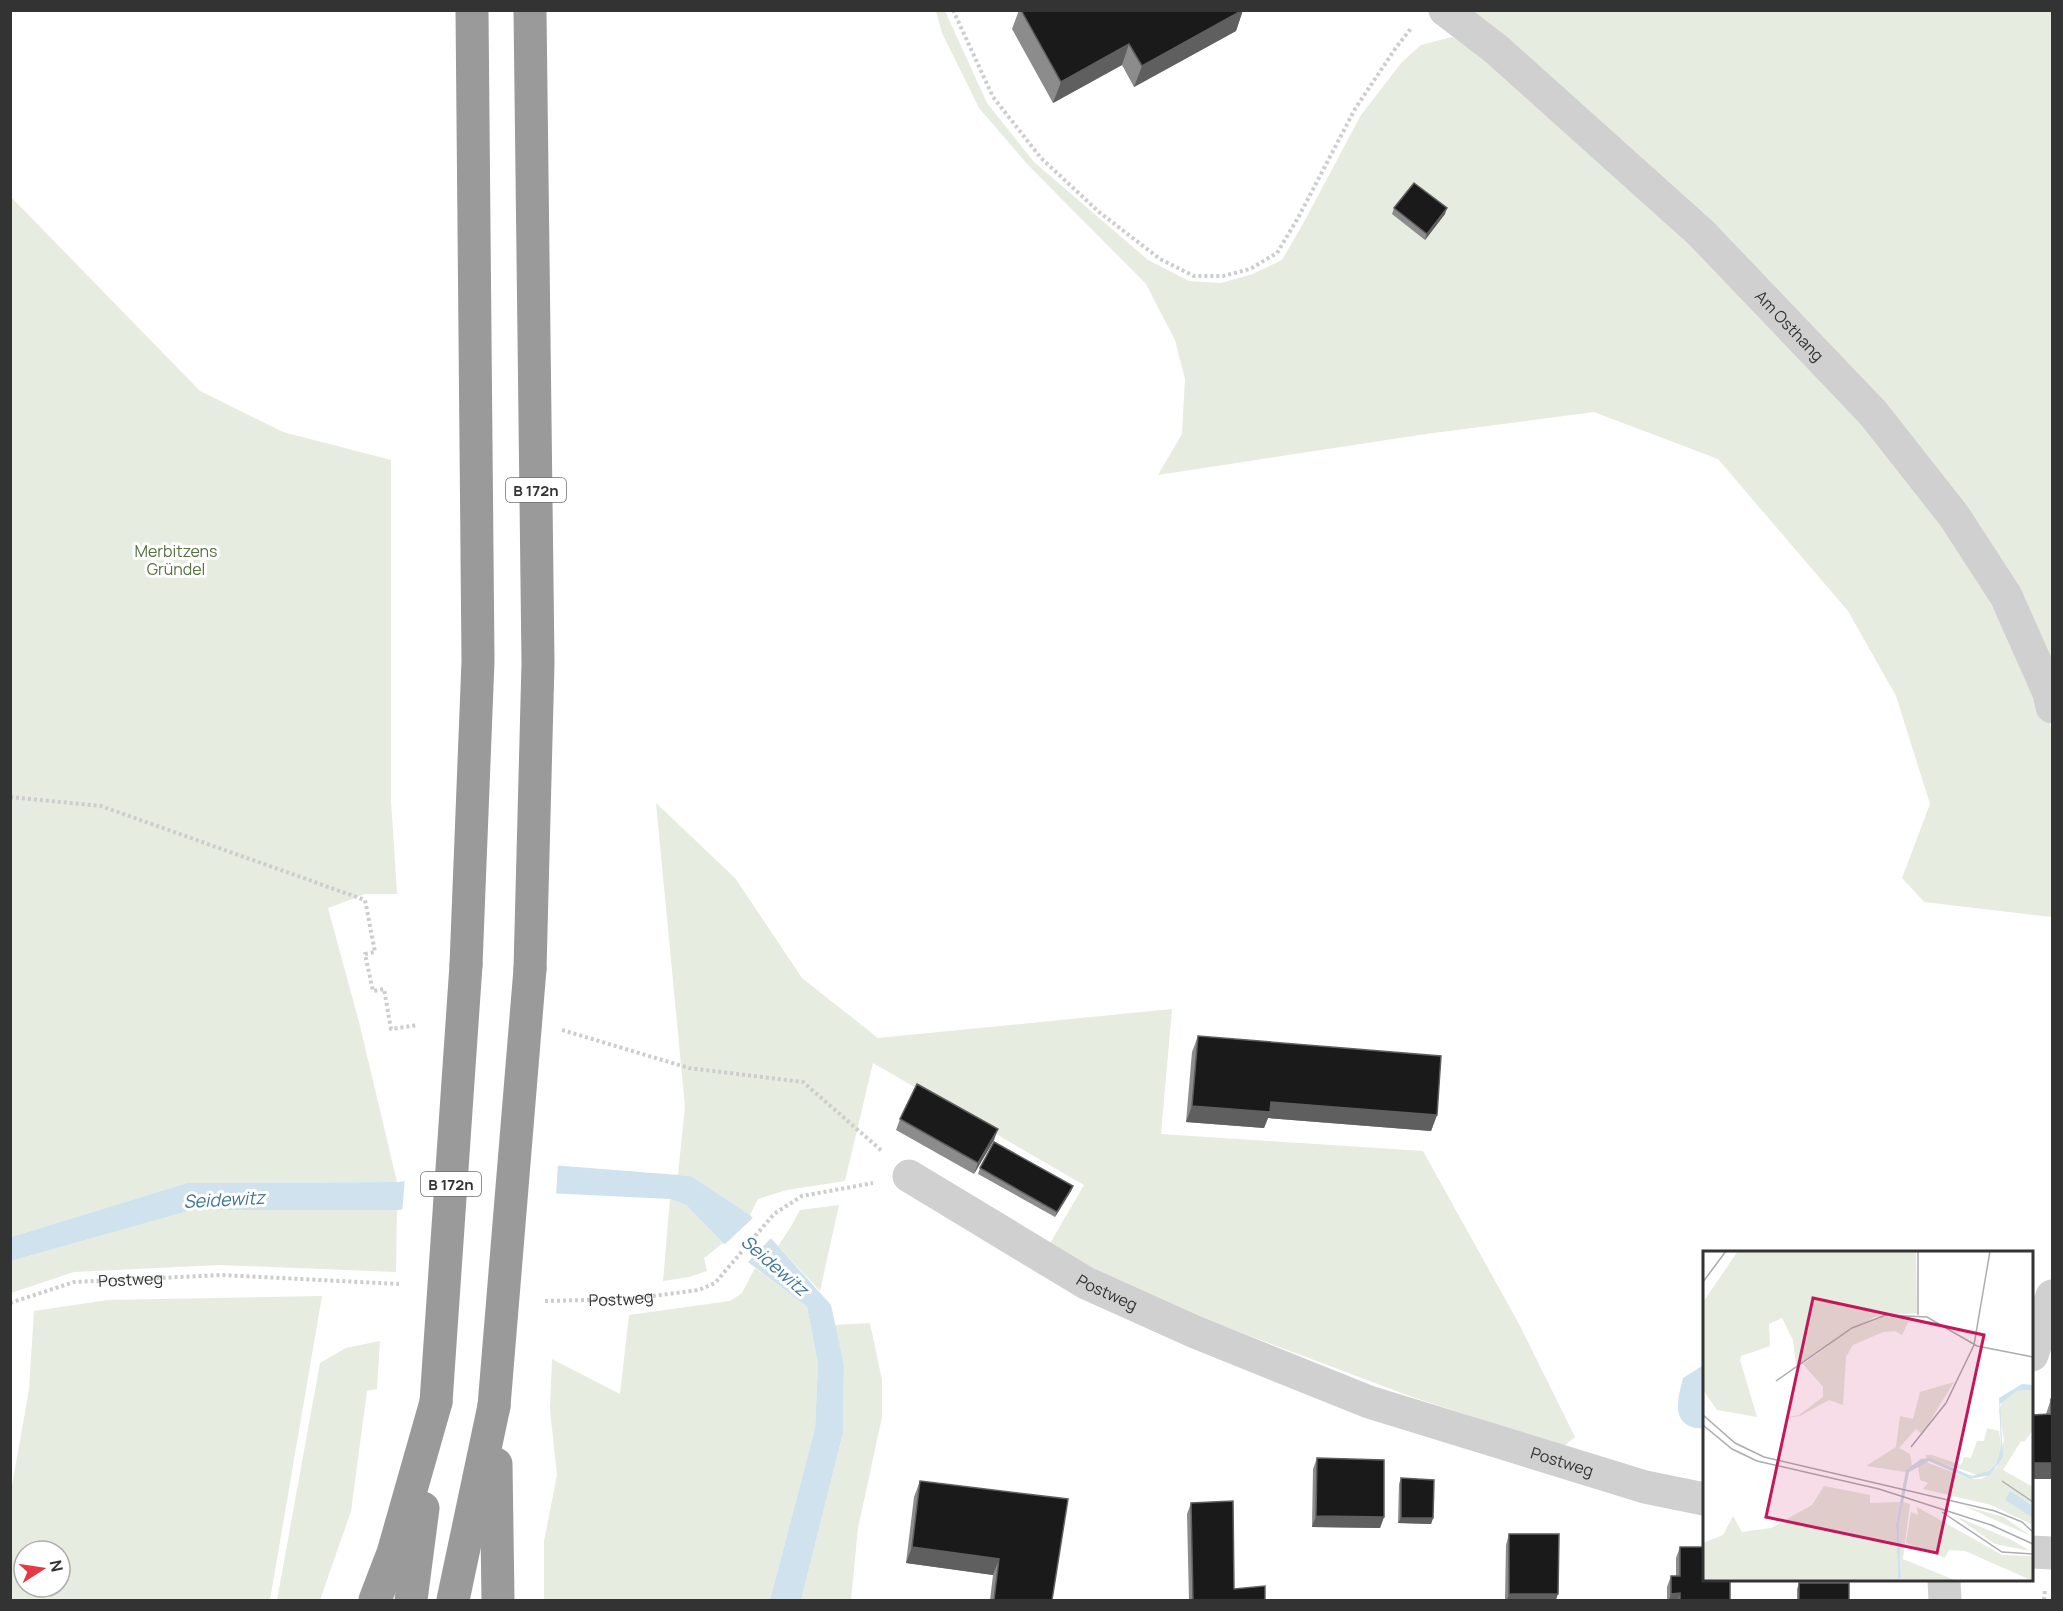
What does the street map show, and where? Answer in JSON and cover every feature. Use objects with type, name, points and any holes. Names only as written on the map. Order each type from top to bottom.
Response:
[{"type":"highway","name":"B 172n","points":[[411,1600],[436,1402],[466,965],[478,661],[472,10]]},
{"type":"highway","name":"B 172n","points":[[498,1600],[494,1406],[530,969],[538,663],[530,10]]},
{"type":"highway","points":[[375,1600],[393,1553],[436,1402]]},
{"type":"highway","name":"B 172n","points":[[453,1600],[494,1406]]},
{"type":"street","name":"Am Osthang","points":[[1445,10],[1496,49],[1701,233],[1873,413],[1953,516],[2006,596],[2049,693],[2052,707]]},
{"type":"street","name":"Postweg","points":[[909,1176],[1086,1282],[1205,1336],[1369,1402],[1645,1487],[1703,1498]]},
{"type":"street","points":[[2033,1349],[2052,1296]]},
{"type":"street","points":[[2033,1552],[2052,1553]]},
{"type":"street","points":[[1944,1581],[1945,1600]]},
{"type":"path","points":[[953,10],[993,97],[1041,159],[1099,212],[1160,259],[1194,276],[1223,276],[1250,269],[1277,253],[1355,109],[1413,26]]},
{"type":"path","points":[[10,797],[101,806],[365,900],[375,952],[365,954],[373,991],[384,989],[391,1029],[418,1025]]},
{"type":"path","points":[[561,1029],[689,1068],[803,1082],[909,1176]]},
{"type":"path","name":"Postweg","points":[[545,1301],[629,1299],[699,1290],[715,1283],[774,1214],[802,1196],[909,1176]]},
{"type":"path","name":"Postweg","points":[[10,1303],[74,1282],[187,1276],[222,1275],[399,1284]]},
{"type":"green space","points":[[936,11],[945,11],[987,103],[1034,162],[1148,260],[1189,281],[1221,283],[1253,274],[1282,260],[1361,115],[1402,62],[1421,45],[1452,37],[1494,60],[1691,237],[1863,418],[1996,597],[2040,693],[2052,731],[2052,917],[1924,902],[1902,878],[1930,804],[1896,696],[1848,611],[1718,459],[1594,412],[1426,434],[1158,475],[1182,434],[1185,379],[1175,340],[1146,284],[1028,165],[979,108],[942,33]]},
{"type":"green space","points":[[1461,11],[2052,11],[2052,675],[1958,510]]},
{"type":"green space","name":"Merbitzens Gründel","points":[[11,197],[200,391],[283,432],[391,460],[391,800],[397,894],[365,894],[328,908],[359,1022],[397,1182],[187,1183],[11,1237]]},
{"type":"green space","points":[[656,803],[735,878],[802,978],[878,1038],[1172,1009],[1161,1134],[1423,1151],[1519,1324],[1575,1437],[1564,1446],[1415,1398],[1197,1316],[1086,1267],[1049,1245],[1084,1185],[873,1063],[845,1181],[787,1190],[758,1199],[750,1215],[691,1176],[678,1175],[685,1106]]},
{"type":"green space","points":[[670,1199],[686,1205],[723,1243],[704,1258],[707,1271],[689,1277],[663,1281]]},
{"type":"green space","points":[[839,1205],[820,1291],[778,1246],[800,1210]]},
{"type":"green space","points":[[192,1210],[397,1210],[396,1272],[220,1265],[74,1272],[11,1293],[11,1261]]},
{"type":"green space","points":[[755,1268],[807,1307],[818,1364],[815,1428],[770,1600],[544,1600],[544,1541],[557,1475],[550,1410],[552,1359],[620,1394],[629,1315],[730,1301],[742,1293]]},
{"type":"green space","points":[[322,1296],[270,1600],[11,1600],[11,1491],[29,1390],[34,1311],[108,1300]]},
{"type":"green space","points":[[870,1323],[882,1380],[882,1417],[858,1528],[851,1600],[801,1600],[843,1433],[844,1365],[835,1325]]},
{"type":"green space","points":[[380,1341],[377,1389],[367,1391],[351,1511],[320,1600],[277,1600],[320,1363],[346,1348]]},
{"type":"water","name":"Seidewitz","points":[[551,1165],[691,1176],[750,1215],[831,1305],[844,1365],[843,1433],[801,1600],[770,1600],[815,1428],[818,1364],[807,1307],[723,1243],[686,1205],[670,1199],[547,1193],[397,1210],[192,1210],[11,1261],[11,1237],[187,1183],[397,1182]]},
{"type":"water","points":[[1703,1366],[1703,1429],[1686,1424],[1679,1414],[1679,1396],[1683,1378]]},
{"type":"pier","points":[[558,1163],[556,1196],[402,1213],[405,1178]]},
{"type":"pier","points":[[755,1216],[773,1236],[748,1262],[747,1266],[723,1246]]},
{"type":"building","points":[[1021,10],[1243,10],[1142,66],[1129,44],[1061,82]]},
{"type":"building","points":[[1414,183],[1447,208],[1427,234],[1394,208]]},
{"type":"building","points":[[1198,1036],[1441,1056],[1437,1115],[1271,1102],[1270,1112],[1192,1106]]},
{"type":"building","points":[[917,1084],[998,1129],[978,1163],[900,1119]]},
{"type":"building","points":[[994,1142],[1073,1186],[1057,1212],[980,1168]]},
{"type":"building","points":[[2052,1399],[2052,1463],[2033,1463],[2033,1415],[2051,1414]]},
{"type":"building","points":[[1317,1458],[1384,1460],[1384,1517],[1316,1516]]},
{"type":"building","points":[[1401,1478],[1434,1480],[1433,1518],[1401,1518]]},
{"type":"building","points":[[920,1481],[1068,1499],[1052,1600],[994,1600],[999,1559],[912,1547]]},
{"type":"building","points":[[1233,1501],[1234,1589],[1265,1586],[1265,1600],[1193,1600],[1191,1503]]},
{"type":"building","points":[[1509,1534],[1559,1534],[1558,1594],[1509,1594]]},
{"type":"building","points":[[1680,1547],[1703,1547],[1703,1581],[1730,1581],[1730,1600],[1680,1600],[1680,1593],[1671,1594],[1671,1576],[1680,1576]]},
{"type":"building","points":[[1799,1583],[1849,1583],[1849,1600],[1799,1600]]}]
